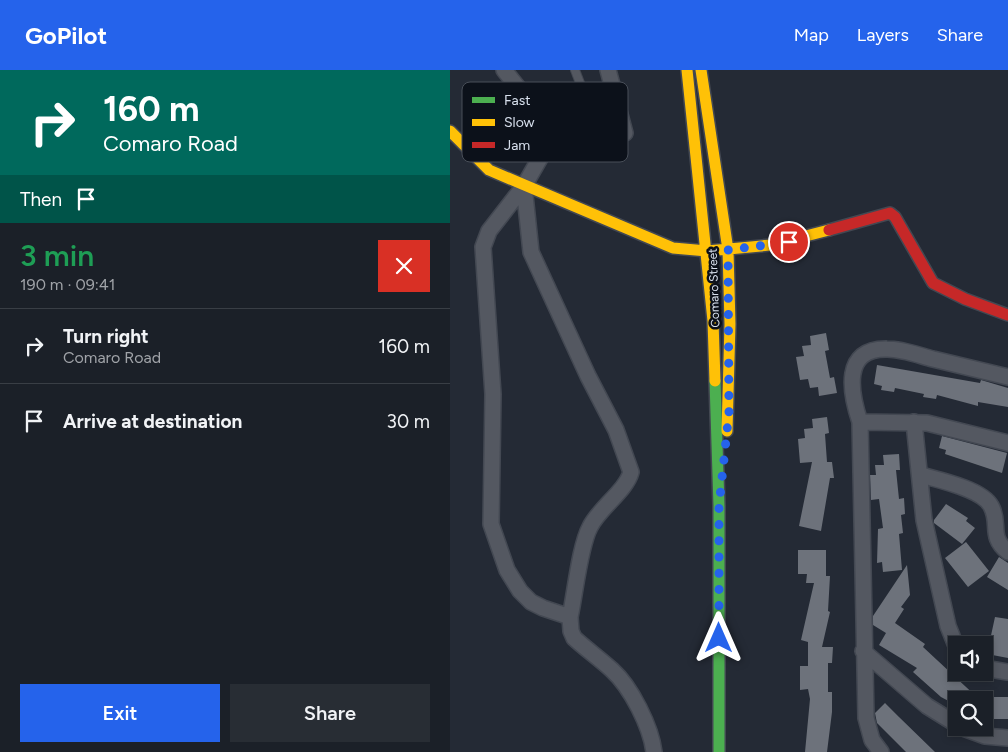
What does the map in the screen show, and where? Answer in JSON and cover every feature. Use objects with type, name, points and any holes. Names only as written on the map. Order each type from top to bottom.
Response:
[{"type":"street","points":[[504,70],[514,82]]},
{"type":"street","name":"Comaro Street","points":[[686,70],[707,250],[713,321],[719,506],[719,752]]},
{"type":"street","name":"Comaro Street","points":[[701,70],[728,250],[729,412],[719,506]]},
{"type":"street","points":[[450,131],[462,143]]},
{"type":"street","points":[[481,162],[489,170],[524,186],[600,216],[666,246],[728,250],[789,242],[890,213],[895,217],[933,283],[965,299],[1008,315]]},
{"type":"street","points":[[538,162],[524,186],[489,231],[483,247],[493,394],[491,524],[507,570],[520,591],[531,602],[570,617]]},
{"type":"street","points":[[524,186],[531,252],[588,376],[616,430],[631,472],[627,480],[590,526],[570,617],[571,631],[574,638],[614,671],[640,710],[651,736],[654,752]]},
{"type":"street","points":[[882,752],[872,740],[866,724],[863,651],[860,422],[854,407],[852,376],[858,359],[875,350],[889,349],[1008,377]]},
{"type":"street","points":[[860,422],[914,422],[1008,443]]},
{"type":"street","points":[[914,422],[924,520],[948,626],[952,636]]},
{"type":"street","points":[[921,476],[952,484],[985,500],[993,510],[998,542],[1008,552]]},
{"type":"street","points":[[863,651],[928,706],[948,719]]},
{"type":"street","points":[[993,670],[1008,672]]},
{"type":"street","points":[[985,736],[1008,738]]},
{"type":"lane","points":[[575,70],[580,82]]},
{"type":"building","points":[[826,333],[829,350],[825,351],[830,378],[834,377],[837,393],[819,396],[818,387],[810,388],[808,379],[800,380],[796,357],[804,356],[802,346],[811,345],[810,336]]},
{"type":"building","points":[[877,365],[980,383],[981,380],[1008,388],[1008,407],[978,402],[978,406],[937,395],[936,399],[923,397],[924,394],[895,388],[894,392],[881,390],[882,386],[874,384]]},
{"type":"building","points":[[827,417],[829,433],[825,434],[827,462],[832,462],[834,478],[830,478],[821,531],[799,526],[812,462],[800,463],[798,439],[805,438],[804,429],[813,428],[812,419]]},
{"type":"building","points":[[942,436],[1007,453],[1002,473],[945,454],[946,450],[939,448]]},
{"type":"building","points":[[899,454],[900,470],[896,470],[899,499],[904,498],[905,514],[901,515],[903,533],[899,534],[902,570],[883,572],[882,562],[877,563],[878,529],[883,528],[879,499],[871,500],[870,475],[876,475],[875,465],[884,465],[883,455]]},
{"type":"building","points":[[946,504],[968,518],[966,521],[975,528],[962,544],[934,523],[934,520]]},
{"type":"building","points":[[966,542],[989,571],[968,587],[945,558]]},
{"type":"building","points":[[798,550],[826,550],[826,576],[830,576],[828,611],[830,612],[822,647],[833,647],[832,663],[828,663],[828,692],[832,692],[832,712],[827,752],[805,752],[810,699],[808,689],[800,690],[800,666],[808,666],[808,642],[801,640],[814,583],[806,583],[807,574],[798,574]]},
{"type":"building","points":[[999,557],[1008,563],[1008,590],[987,577]]},
{"type":"building","points":[[907,565],[910,595],[901,607],[904,609],[895,623],[925,644],[923,647],[948,670],[948,681],[960,681],[970,691],[948,691],[948,701],[941,697],[913,672],[917,668],[879,645],[886,633],[873,625],[873,616]]},
{"type":"building","points":[[995,617],[1008,619],[1008,658],[993,655],[993,636],[991,636]]},
{"type":"building","points":[[993,696],[1008,697],[1008,719],[993,719]]},
{"type":"building","points":[[885,703],[935,752],[906,752],[877,723],[875,713]]},
{"type":"traffic: fast","points":[[715,381],[719,506],[719,752]]},
{"type":"traffic: slow","points":[[687,70],[713,321],[715,381]]},
{"type":"traffic: slow","points":[[701,70],[728,250],[730,324],[727,431]]},
{"type":"traffic: slow","points":[[450,131],[462,143]]},
{"type":"traffic: slow","points":[[481,162],[489,170],[673,248],[707,251],[771,245],[829,230]]},
{"type":"traffic: jam","points":[[829,230],[890,213],[895,217],[933,283],[965,299],[1008,315]]},
{"type":"route","points":[[719,638],[719,506],[729,412],[730,324],[728,250],[789,242]]}]
